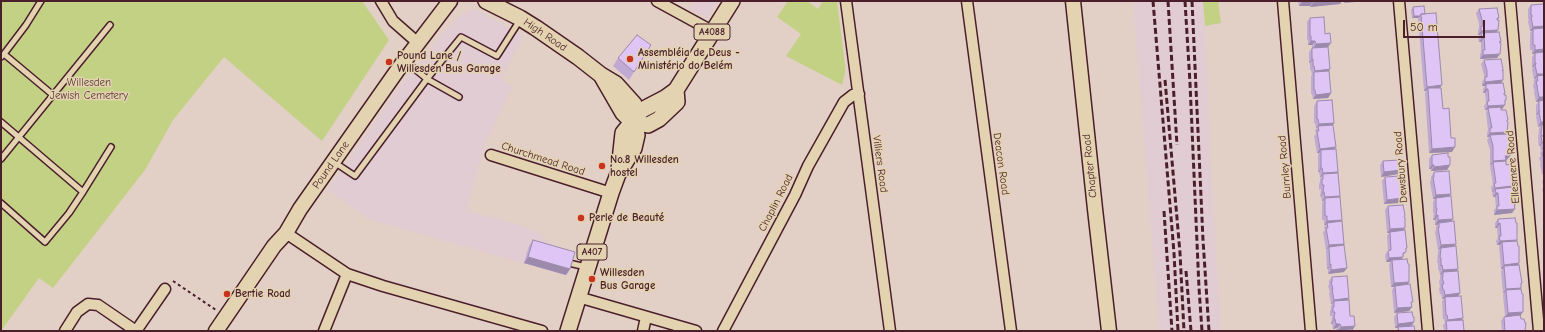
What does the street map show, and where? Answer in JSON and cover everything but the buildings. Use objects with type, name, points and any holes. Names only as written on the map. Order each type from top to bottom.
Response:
[{"type":"main road","name":"High Road","points":[[486,1],[520,18],[578,57],[601,75],[623,113],[632,122],[637,135],[634,148],[618,174],[610,193],[568,331]]},
{"type":"main road","name":"A4088","points":[[632,122],[648,125],[659,119],[677,102],[676,90],[732,1]]},
{"type":"street","points":[[380,1],[393,21],[418,42]]},
{"type":"street","name":"Pound Lane","points":[[216,331],[274,246],[286,233],[300,209],[404,61],[450,1]]},
{"type":"street","points":[[657,1],[712,31]]},
{"type":"street","name":"Villiers Road","points":[[846,1],[890,331]]},
{"type":"street","name":"Deacon Road","points":[[968,1],[1011,331]]},
{"type":"street","name":"Chapter Road","points":[[1074,1],[1109,331]]},
{"type":"street","name":"Burnley Road","points":[[1283,1],[1311,331]]},
{"type":"street","name":"Dewsbury Road","points":[[1399,1],[1428,331]]},
{"type":"street","name":"Ellesmere Road","points":[[1510,1],[1539,331]]},
{"type":"street","name":"Chaplin Road","points":[[723,331],[808,166],[844,102],[852,95],[859,94]]},
{"type":"street","name":"Churchmead Road","points":[[491,155],[610,193]]},
{"type":"street","points":[[286,233],[347,274],[383,286],[542,331]]},
{"type":"street","points":[[324,331],[347,274]]},
{"type":"street","points":[[65,331],[77,312],[88,304],[98,305],[136,331],[165,289]]},
{"type":"street","points":[[578,297],[696,331]]},
{"type":"street","points":[[643,331],[646,317]]},
{"type":"lane","points":[[41,1],[26,25],[2,55],[53,95]]},
{"type":"lane","points":[[334,161],[355,176],[427,79],[461,37],[497,56],[520,18]]},
{"type":"lane","points":[[1,159],[110,25]]},
{"type":"lane","points":[[404,61],[427,79],[459,97]]},
{"type":"lane","points":[[1,122],[83,192]]},
{"type":"lane","points":[[1,203],[45,242],[69,213],[111,146]]},
{"type":"lane","points":[[569,263],[586,268]]},
{"type":"path","points":[[171,280],[217,311]]},
{"type":"shaded area","points":[[693,1],[717,1],[707,18],[689,8]]},
{"type":"shaded area","points":[[1133,1],[1218,1],[1221,23],[1205,27],[1213,204],[1221,331],[1159,331]]},
{"type":"shaded area","name":"Willesden Bus Garage","points":[[475,9],[523,36],[501,80],[512,87],[486,141],[466,211],[524,226],[540,234],[559,252],[573,256],[567,276],[369,219],[328,190],[404,81],[449,26],[462,15]]},
{"type":"green space","name":"Willesden Jewish Cemetery","points":[[1,1],[362,1],[389,40],[322,141],[224,57],[173,120],[145,170],[53,288],[39,278],[1,331]]},
{"type":"green space","points":[[788,1],[807,1],[818,9],[823,1],[837,1],[845,65],[842,85],[786,56],[801,34],[777,17]]},
{"type":"green space","points":[[1203,1],[1218,1],[1221,23],[1205,26]]},
{"type":"railway","points":[[1153,1],[1174,253],[1178,331]]},
{"type":"railway","points":[[1168,1],[1177,145]]},
{"type":"railway","points":[[1185,1],[1202,331]]},
{"type":"railway","points":[[1192,1],[1203,240],[1209,331]]},
{"type":"railway","points":[[1165,80],[1180,253],[1184,331]]},
{"type":"railway","points":[[1164,211],[1172,331]]},
{"type":"railway","points":[[1186,271],[1191,331]]},
{"type":"place","name":"Assembléia de Deus - Ministério do Belém","points":[[630,59]]},
{"type":"place","name":"Pound Lane / Willesden Bus Garage","points":[[389,62]]},
{"type":"place","name":"No.8 Willesden hostel","points":[[602,166]]},
{"type":"place","name":"Perle de Beauté","points":[[581,218]]},
{"type":"place","name":"Willesden Bus Garage","points":[[592,279]]},
{"type":"place","name":"Bertie Road","points":[[227,294]]}]
